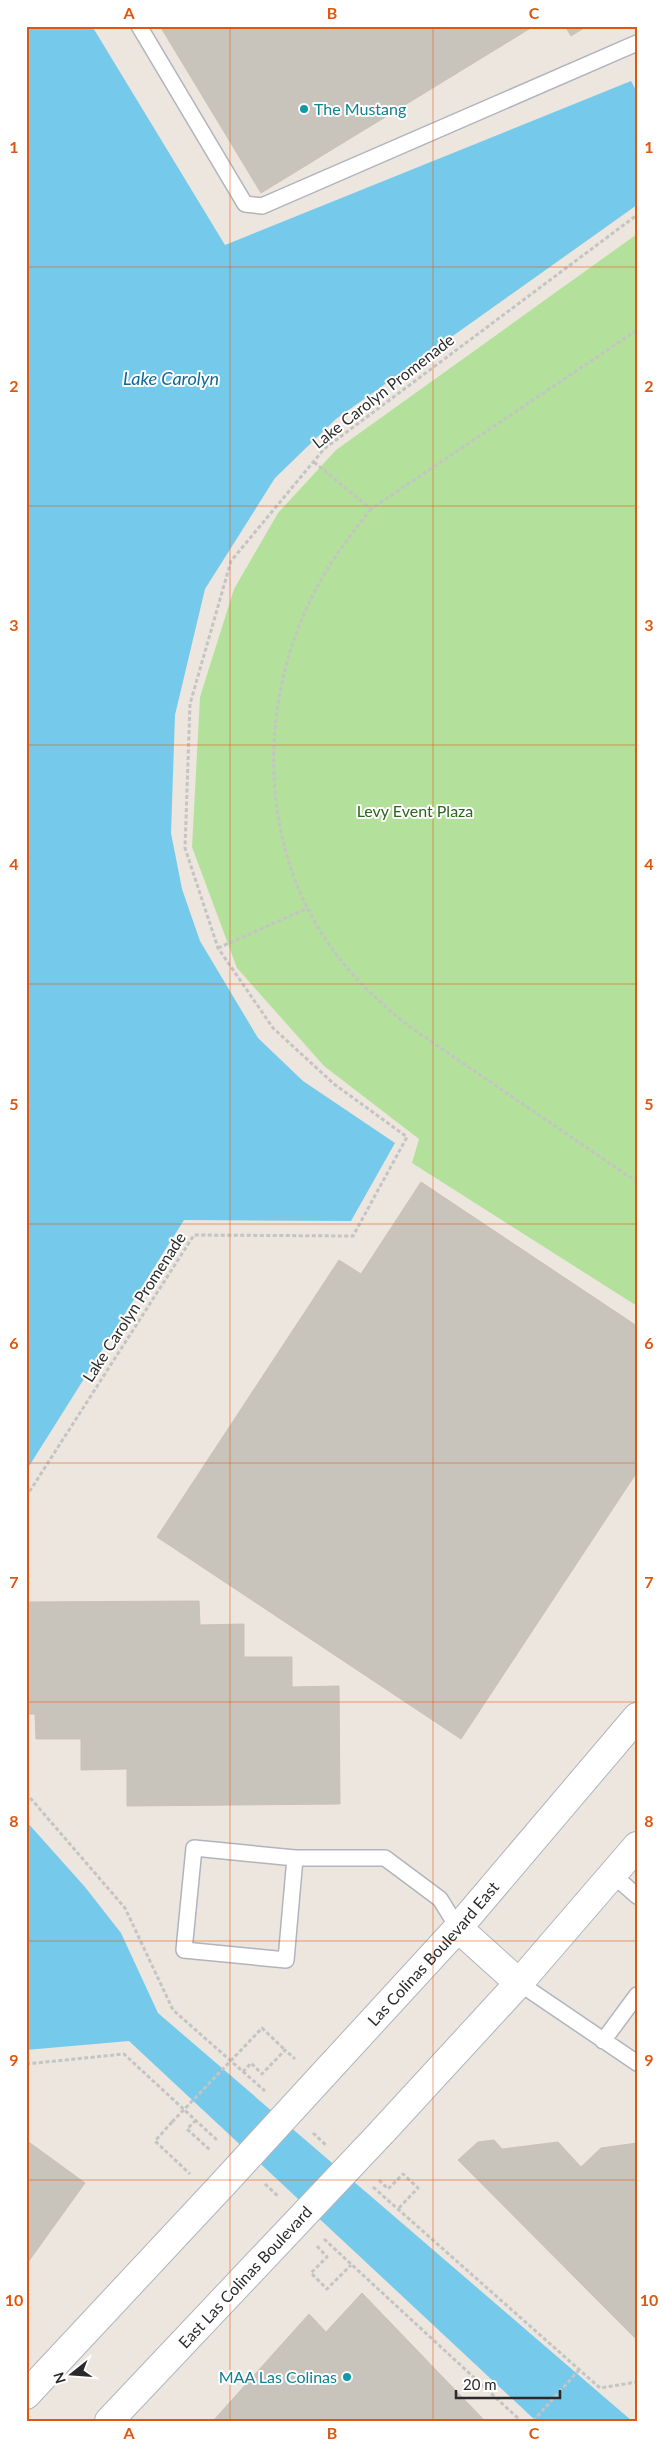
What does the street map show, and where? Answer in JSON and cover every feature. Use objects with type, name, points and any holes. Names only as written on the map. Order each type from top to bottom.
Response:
[{"type":"main road","name":"Las Colinas Boulevard East","points":[[26,2396],[458,1928],[637,1717]]},
{"type":"main road","points":[[458,1928],[519,1983],[637,1846]]},
{"type":"main road","name":"East Las Colinas Boulevard","points":[[109,2421],[382,2132],[519,1983]]},
{"type":"lane","points":[[140,26],[245,204],[262,206],[637,43]]},
{"type":"lane","points":[[295,1858],[286,1960],[184,1950],[194,1848],[295,1858],[385,1858],[440,1898],[458,1928]]},
{"type":"lane","points":[[612,1874],[637,1896]]},
{"type":"lane","points":[[519,1983],[637,2063]]},
{"type":"lane","points":[[603,2041],[637,1995]]},
{"type":"path","points":[[636,216],[637,221]]},
{"type":"path","name":"Lake Carolyn Promenade","points":[[26,1497],[194,1235],[353,1236],[407,1137],[334,1084],[273,1028],[218,948],[185,848],[190,704],[231,561],[324,449],[636,216]]},
{"type":"path","points":[[637,330],[371,509],[344,544],[320,581],[301,621],[280,697],[274,746],[276,815],[297,885],[332,949],[355,978],[381,1004],[410,1027],[637,1182]]},
{"type":"path","points":[[314,462],[371,509]]},
{"type":"path","points":[[218,948],[308,908]]},
{"type":"path","points":[[190,2175],[154,2141],[262,2028],[298,2061]]},
{"type":"path","points":[[243,2072],[251,2063],[262,2074],[285,2050]]},
{"type":"path","points":[[196,2120],[187,2129],[211,2152]]},
{"type":"path","points":[[378,2180],[388,2189],[403,2174],[418,2188],[398,2209]]},
{"type":"path","points":[[315,2244],[327,2257],[311,2273],[327,2289],[351,2264]]},
{"type":"path","points":[[533,2421],[579,2370]]},
{"type":"green space","name":"Levy Event Plaza","points":[[637,234],[637,1306],[412,1163],[419,1139],[324,1066],[237,968],[192,847],[200,697],[234,589],[278,513],[336,450]]},
{"type":"water","name":"Lake Carolyn","points":[[26,26],[92,26],[225,245],[631,81],[637,92],[637,205],[336,419],[275,478],[205,589],[175,715],[171,833],[182,889],[200,941],[258,1038],[303,1081],[395,1143],[351,1221],[184,1220],[26,1471]]},
{"type":"water","points":[[26,1821],[85,1887],[121,1933],[158,2013],[632,2421],[536,2421],[129,2041],[26,2050]]},
{"type":"building","name":"The Mustang","points":[[160,26],[534,26],[261,193]]},
{"type":"building","points":[[565,26],[587,26],[571,36]]},
{"type":"building","points":[[421,1182],[637,1326],[637,1472],[461,1739],[157,1537],[339,1260],[361,1274]]},
{"type":"building","points":[[199,1601],[200,1625],[244,1624],[244,1657],[292,1657],[292,1687],[339,1686],[340,1804],[127,1806],[127,1769],[81,1770],[81,1739],[36,1739],[35,1714],[26,1714],[26,1602]]},
{"type":"building","points":[[26,2140],[85,2183],[26,2265]]},
{"type":"building","points":[[494,2140],[502,2149],[558,2142],[581,2167],[601,2148],[637,2143],[637,2340],[458,2160],[478,2142]]},
{"type":"building","name":"MAA Las Colinas","points":[[362,2293],[485,2421],[213,2421],[309,2314],[326,2332]]},
{"type":"place","name":"The Mustang","points":[[304,109]]},
{"type":"place","name":"MAA Las Colinas","points":[[347,2377]]}]
